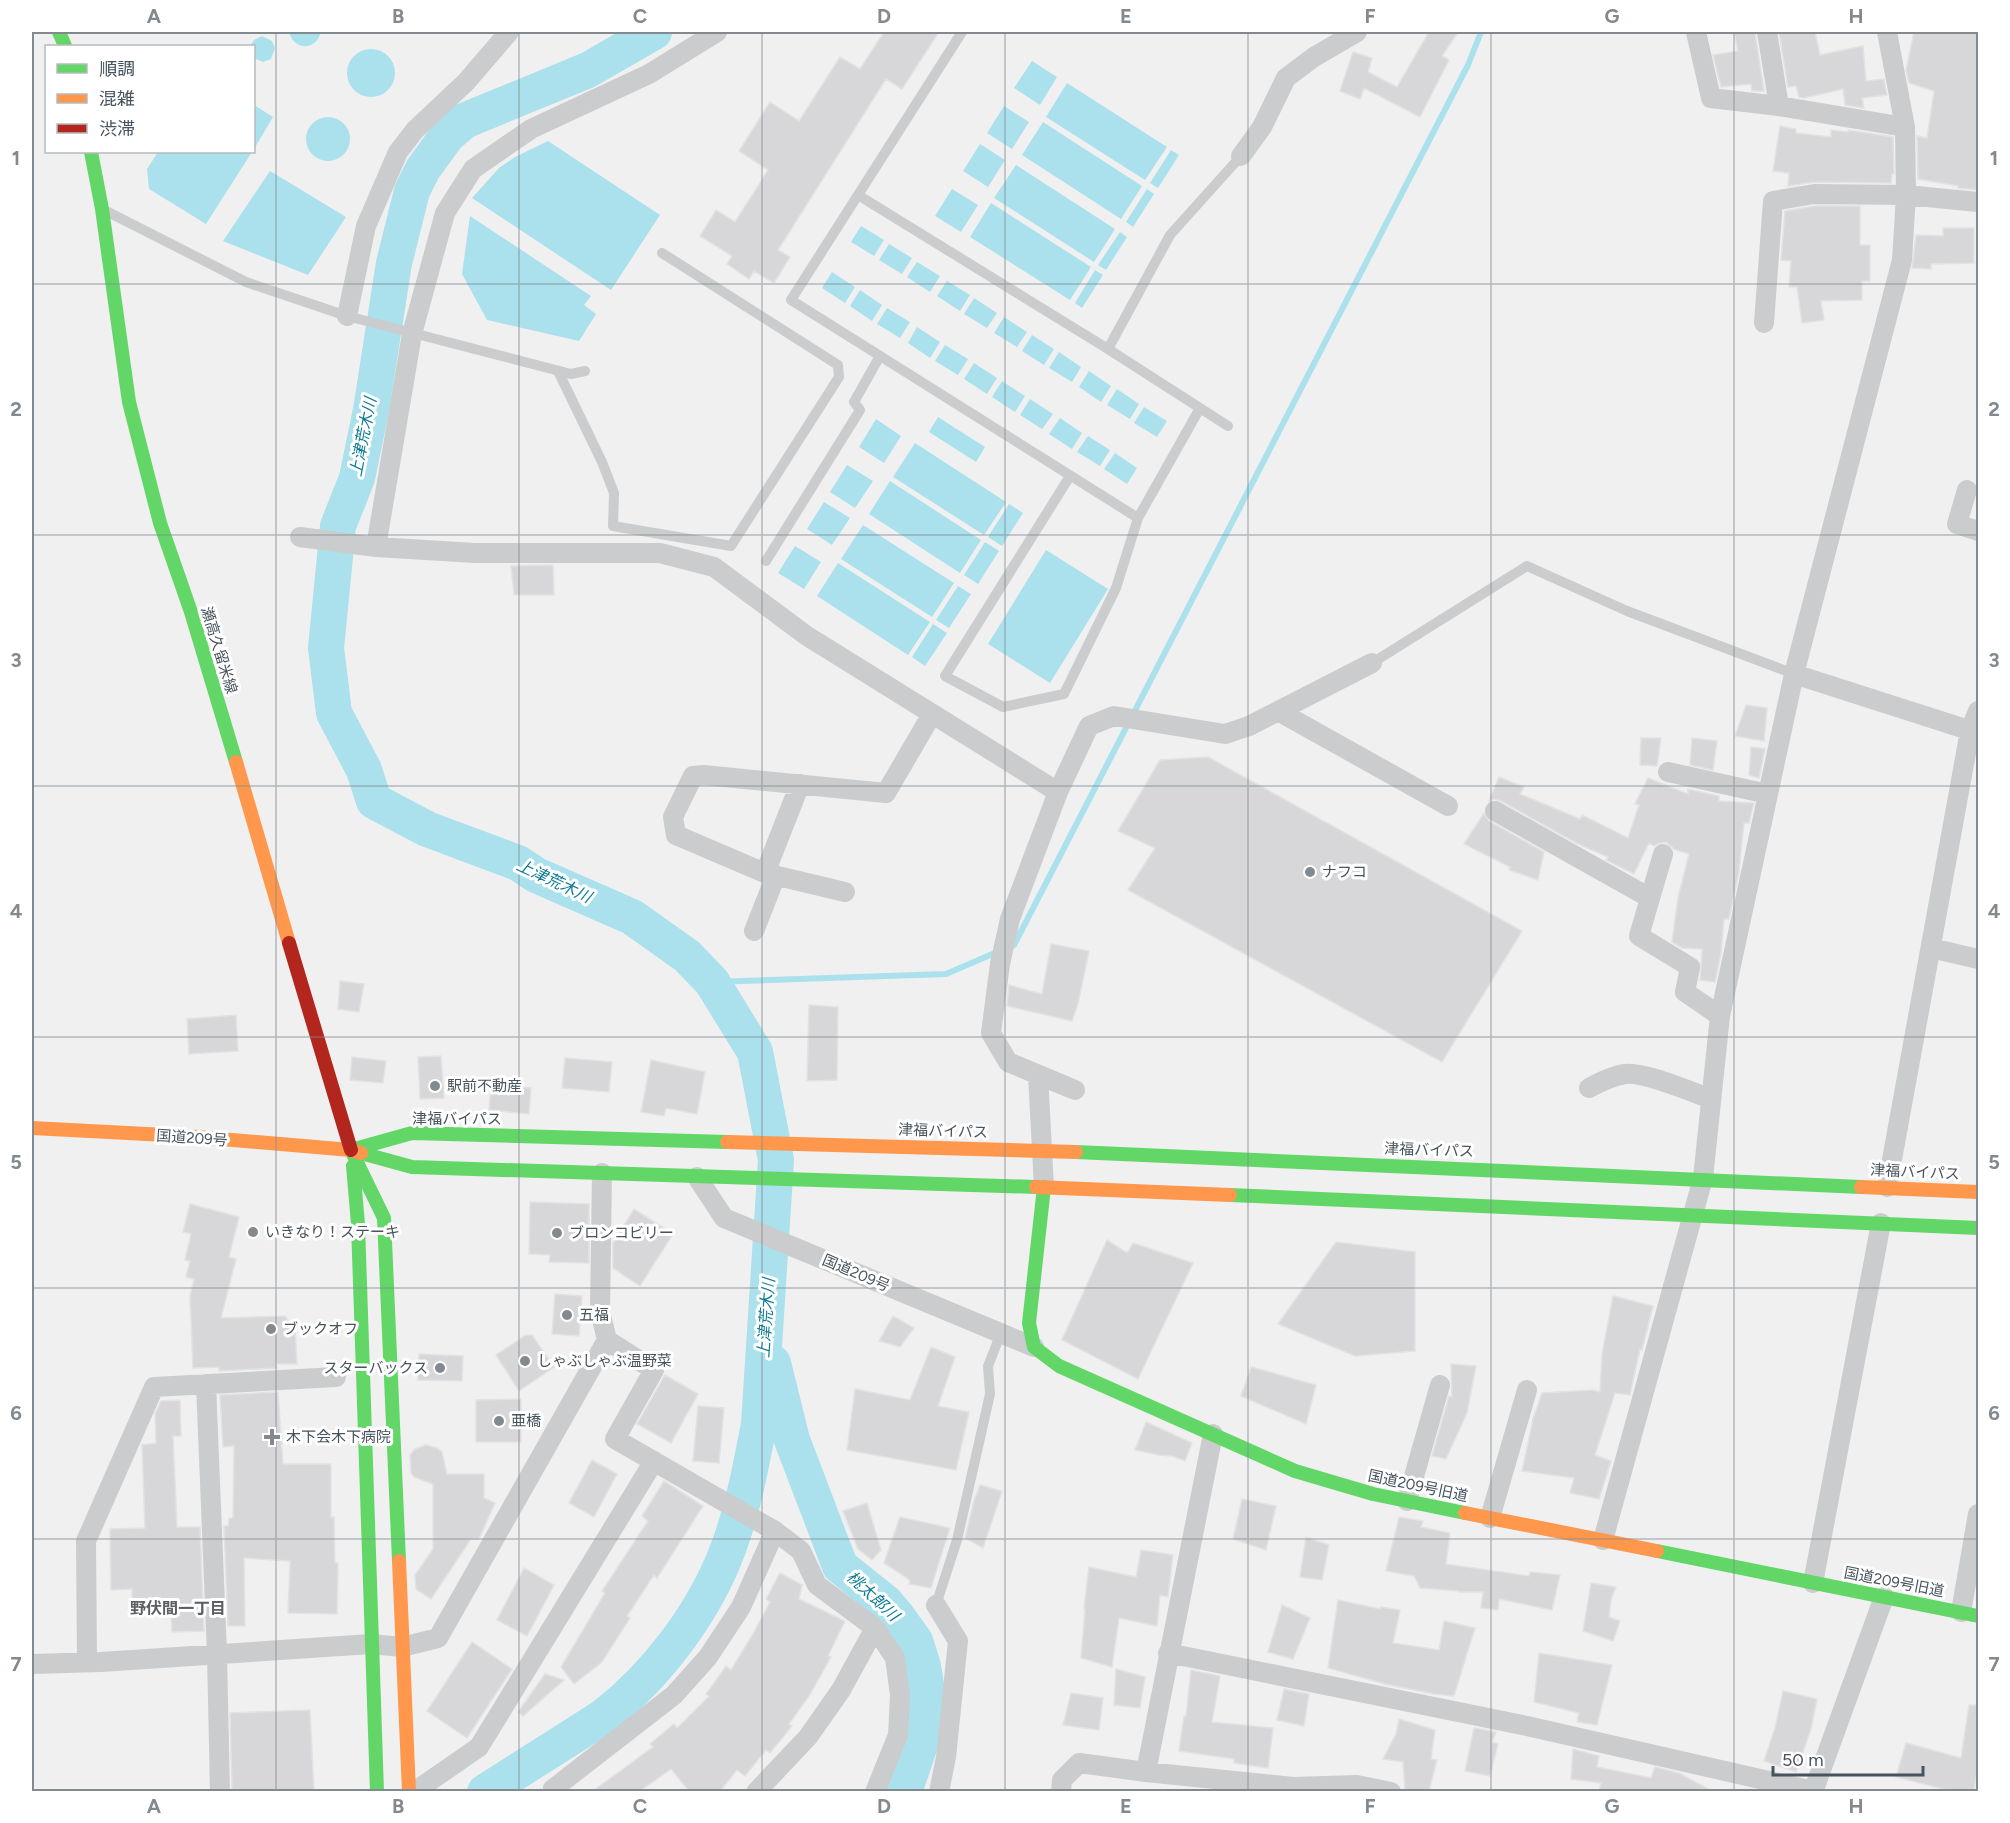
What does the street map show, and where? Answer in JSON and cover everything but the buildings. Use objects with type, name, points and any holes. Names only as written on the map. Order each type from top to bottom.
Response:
[{"type":"main road","name":"瀬高久留米線","points":[[91,153],[102,209],[129,402],[160,523],[191,612],[351,1150]]},
{"type":"main road","name":"国道209号","points":[[32,1128],[185,1136],[351,1150]]},
{"type":"main road","name":"津福バイパス","points":[[351,1150],[412,1133],[695,1140],[1041,1150],[1978,1192]]},
{"type":"main road","points":[[351,1150],[412,1167],[1044,1186],[1978,1228]]},
{"type":"main road","points":[[351,1150],[358,1224],[370,1644],[377,1791]]},
{"type":"main road","points":[[351,1150],[384,1218],[409,1791]]},
{"type":"main road","points":[[1034,1347],[1029,1323],[1044,1186]]},
{"type":"main road","name":"国道209号旧道","points":[[1034,1347],[1059,1366],[1295,1472],[1373,1494],[1970,1614]]},
{"type":"street","points":[[347,316],[366,226],[398,152],[415,130],[466,82],[509,32]]},
{"type":"street","points":[[376,547],[412,334],[446,213],[473,169],[531,129],[649,74],[717,32]]},
{"type":"street","points":[[1241,156],[1263,127],[1286,78],[1314,57],[1357,32]]},
{"type":"street","points":[[1696,32],[1711,98],[1779,106],[1905,127]]},
{"type":"street","points":[[1767,32],[1779,106]]},
{"type":"street","points":[[1603,1540],[1703,1178],[1720,1016],[1794,674],[1902,260],[1906,195],[1905,127],[1887,32]]},
{"type":"street","points":[[1764,323],[1773,201],[1814,194],[1906,195],[1978,202]]},
{"type":"street","points":[[1967,490],[1957,524],[1978,531]]},
{"type":"street","points":[[300,537],[376,547],[475,552],[660,553],[714,567],[807,636],[1058,792]]},
{"type":"street","points":[[1075,1090],[1008,1062],[992,1033],[1000,964],[1010,919],[1058,792],[1089,726],[1114,716],[1225,734],[1249,726],[1372,663]]},
{"type":"street","points":[[1794,674],[1974,732]]},
{"type":"street","points":[[1278,711],[1448,807]]},
{"type":"street","points":[[1887,1188],[1978,711]]},
{"type":"street","points":[[844,892],[770,874],[676,835],[673,816],[693,776],[704,775],[886,793],[932,714]]},
{"type":"street","points":[[1668,772],[1768,794]]},
{"type":"street","points":[[754,931],[800,784]]},
{"type":"street","points":[[1495,811],[1650,898]]},
{"type":"street","points":[[1663,854],[1639,936],[1690,967],[1685,992],[1720,1016]]},
{"type":"street","points":[[1931,948],[1978,959]]},
{"type":"street","points":[[1589,1088],[1612,1077],[1627,1074],[1643,1076],[1712,1099]]},
{"type":"street","points":[[1038,1075],[1044,1186]]},
{"type":"street","points":[[32,1664],[370,1644],[402,1647],[438,1638],[607,1340],[600,1311],[602,1173]]},
{"type":"street","name":"国道209号","points":[[697,1177],[724,1218],[1034,1347]]},
{"type":"street","points":[[1813,1583],[1881,1223]]},
{"type":"street","points":[[607,1340],[654,1370],[615,1439],[775,1531],[801,1551],[818,1585],[875,1628],[895,1658],[900,1695],[898,1735],[875,1791]]},
{"type":"street","points":[[87,1662],[86,1541],[154,1387],[336,1377]]},
{"type":"street","points":[[206,1384],[220,1791]]},
{"type":"street","points":[[1407,1501],[1440,1385]]},
{"type":"street","points":[[1490,1518],[1527,1390]]},
{"type":"street","points":[[1146,1772],[1213,1434]]},
{"type":"street","points":[[414,1791],[479,1748],[654,1461]]},
{"type":"street","points":[[1970,1614],[1978,1514]]},
{"type":"street","points":[[554,1791],[553,1789],[674,1695],[708,1657],[741,1607],[775,1531]]},
{"type":"street","points":[[1168,1653],[1527,1726],[1813,1791],[1884,1597]]},
{"type":"street","points":[[936,1605],[957,1641],[946,1757],[939,1791]]},
{"type":"street","points":[[756,1791],[808,1737],[841,1690],[875,1628]]},
{"type":"street","points":[[1060,1791],[1062,1780],[1079,1762],[1146,1772],[1293,1787],[1357,1785],[1391,1791]]},
{"type":"lane","points":[[962,32],[791,300],[1138,518]]},
{"type":"lane","points":[[1108,349],[1170,235],[1241,156]]},
{"type":"lane","points":[[858,195],[1228,426]]},
{"type":"lane","points":[[102,209],[246,282],[347,316],[558,371],[571,374],[585,371]]},
{"type":"lane","points":[[558,371],[602,462],[614,493],[613,526],[731,546],[838,377],[838,364],[662,253]]},
{"type":"lane","points":[[766,561],[860,410],[854,402],[880,356]]},
{"type":"lane","points":[[1070,476],[945,676],[1003,707],[1064,694],[1116,588],[1138,518],[1200,408]]},
{"type":"lane","points":[[1372,663],[1527,566],[1627,610],[1794,674]]},
{"type":"lane","points":[[936,1605],[957,1540],[990,1394],[988,1366],[1002,1333]]},
{"type":"water","points":[[289,32],[321,32],[315,43],[305,46],[295,43]]},
{"type":"water","points":[[262,36],[272,41],[275,48],[271,59],[263,62],[255,58],[255,45],[251,45],[254,40]]},
{"type":"water","points":[[366,49],[376,49],[388,56],[395,68],[395,78],[388,90],[376,97],[366,97],[351,86],[347,78],[347,68],[358,53]]},
{"type":"water","points":[[1032,61],[1057,77],[1040,105],[1014,88]]},
{"type":"water","points":[[1067,83],[1167,147],[1145,180],[1046,117]]},
{"type":"water","points":[[255,106],[273,117],[255,147]]},
{"type":"water","points":[[1004,106],[1029,122],[1012,149],[987,133]]},
{"type":"water","points":[[328,117],[344,123],[350,139],[344,155],[328,161],[312,155],[306,139],[312,123]]},
{"type":"water","points":[[1043,122],[1142,186],[1121,219],[1022,155]]},
{"type":"water","points":[[548,141],[660,215],[611,290],[472,198],[499,168],[515,157]]},
{"type":"water","points":[[980,144],[1005,160],[988,187],[963,171]]},
{"type":"water","points":[[1171,150],[1179,155],[1158,188],[1150,183]]},
{"type":"water","points":[[157,153],[251,153],[206,224],[149,189],[147,169]]},
{"type":"water","points":[[1016,165],[1115,229],[1094,262],[994,198]]},
{"type":"water","points":[[270,171],[346,217],[308,275],[223,241]]},
{"type":"water","points":[[952,189],[978,205],[961,232],[935,216]]},
{"type":"water","points":[[1147,189],[1154,194],[1133,227],[1126,222]]},
{"type":"water","points":[[991,203],[1091,267],[1070,300],[970,237]]},
{"type":"water","points":[[470,216],[591,296],[584,305],[596,314],[579,341],[487,320],[462,274]]},
{"type":"water","points":[[861,226],[884,240],[874,256],[851,242]]},
{"type":"water","points":[[1120,232],[1127,237],[1106,270],[1098,265]]},
{"type":"water","points":[[889,244],[912,258],[902,274],[879,260]]},
{"type":"water","points":[[917,262],[940,276],[930,292],[907,277]]},
{"type":"water","points":[[1095,270],[1103,275],[1082,308],[1075,303]]},
{"type":"water","points":[[832,272],[855,287],[845,303],[822,288]]},
{"type":"water","points":[[947,281],[970,295],[960,311],[937,296]]},
{"type":"water","points":[[860,290],[882,305],[872,321],[850,306]]},
{"type":"water","points":[[974,298],[997,313],[987,328],[964,314]]},
{"type":"water","points":[[887,308],[910,322],[900,338],[877,324]]},
{"type":"water","points":[[1004,317],[1027,332],[1017,347],[994,333]]},
{"type":"water","points":[[917,327],[940,342],[930,358],[908,343]]},
{"type":"water","points":[[1032,335],[1054,349],[1044,365],[1022,351]]},
{"type":"water","points":[[945,345],[968,359],[958,375],[935,361]]},
{"type":"water","points":[[1059,352],[1081,367],[1072,382],[1049,368]]},
{"type":"water","points":[[974,363],[997,378],[987,394],[964,379]]},
{"type":"water","points":[[1089,371],[1111,386],[1101,402],[1079,387]]},
{"type":"water","points":[[1002,381],[1025,396],[1015,412],[992,397]]},
{"type":"water","points":[[1117,389],[1139,404],[1130,419],[1107,405]]},
{"type":"water","points":[[1030,399],[1053,414],[1042,429],[1020,415]]},
{"type":"water","points":[[1144,407],[1167,421],[1157,437],[1134,423]]},
{"type":"water","points":[[938,417],[985,447],[976,462],[929,432]]},
{"type":"water","points":[[1060,418],[1082,433],[1072,449],[1049,434]]},
{"type":"water","points":[[876,419],[901,436],[884,463],[859,447]]},
{"type":"water","points":[[1088,436],[1110,450],[1100,466],[1077,452]]},
{"type":"water","points":[[915,443],[1006,502],[984,535],[893,477]]},
{"type":"water","points":[[1115,453],[1137,468],[1127,484],[1104,469]]},
{"type":"water","points":[[847,465],[873,481],[855,508],[830,492]]},
{"type":"water","points":[[890,481],[981,540],[960,573],[869,514]]},
{"type":"water","points":[[824,502],[850,518],[832,545],[807,529]]},
{"type":"water","points":[[1009,504],[1023,513],[1002,546],[988,537]]},
{"type":"water","points":[[863,525],[954,583],[932,617],[841,559]]},
{"type":"water","points":[[985,542],[999,551],[978,584],[964,575]]},
{"type":"water","points":[[795,546],[821,562],[804,589],[778,573]]},
{"type":"water","points":[[1046,550],[1108,589],[1050,683],[988,644]]},
{"type":"water","points":[[838,563],[930,622],[908,655],[817,596]]},
{"type":"water","points":[[958,586],[971,594],[949,628],[936,620]]},
{"type":"water","points":[[933,624],[947,633],[925,666],[912,657]]},
{"type":"waterway","name":"上津荒木川","points":[[485,1792],[603,1717],[623,1700],[642,1682],[677,1641],[718,1573],[738,1518],[759,1424],[776,1160],[755,1052],[712,982],[687,956],[632,917],[536,875],[518,863],[427,829],[374,801],[364,770],[334,713],[326,648],[338,526],[357,478],[371,410],[394,263],[412,191],[423,169],[447,136],[464,121],[588,70],[654,32]]},
{"type":"waterway","points":[[1010,947],[1014,945],[1468,65],[1481,32]]},
{"type":"waterway","points":[[712,982],[946,974],[997,952]]},
{"type":"waterway","name":"桃太郎川","points":[[773,1363],[792,1440],[840,1566],[885,1602],[897,1616],[915,1641],[923,1666],[927,1691],[925,1730],[904,1792]]},
{"type":"traffic: fast","points":[[59,32],[65,45]]},
{"type":"traffic: fast","points":[[91,153],[102,209],[129,402],[160,523],[191,612],[236,762]]},
{"type":"traffic: fast","points":[[351,1150],[412,1133],[727,1142]]},
{"type":"traffic: fast","points":[[351,1150],[384,1218],[399,1561]]},
{"type":"traffic: fast","points":[[1076,1152],[1861,1187]]},
{"type":"traffic: fast","points":[[361,1153],[412,1167],[1036,1187]]},
{"type":"traffic: fast","points":[[353,1166],[358,1224],[377,1792]]},
{"type":"traffic: fast","points":[[1044,1187],[1029,1323],[1034,1347],[1059,1366],[1295,1471],[1373,1494],[1465,1513]]},
{"type":"traffic: fast","points":[[1230,1195],[1978,1228]]},
{"type":"traffic: fast","points":[[1657,1551],[1978,1616]]},
{"type":"traffic: slow","points":[[236,762],[289,943]]},
{"type":"traffic: slow","points":[[32,1128],[185,1136],[351,1150],[361,1153]]},
{"type":"traffic: slow","points":[[727,1142],[1076,1152]]},
{"type":"traffic: slow","points":[[1036,1187],[1230,1195]]},
{"type":"traffic: slow","points":[[1861,1187],[1978,1192]]},
{"type":"traffic: slow","points":[[1465,1513],[1657,1551]]},
{"type":"traffic: slow","points":[[399,1561],[409,1792]]},
{"type":"traffic: jam","points":[[289,943],[351,1150]]},
{"type":"place","name":"ナフコ","points":[[1310,872]]},
{"type":"place","name":"駅前不動産","points":[[435,1086]]},
{"type":"place","name":"いきなり！ステーキ","points":[[253,1232]]},
{"type":"place","name":"ブロンコビリー","points":[[557,1233]]},
{"type":"place","name":"五福","points":[[567,1315]]},
{"type":"place","name":"ブックオフ","points":[[271,1329]]},
{"type":"place","name":"しゃぶしゃぶ温野菜","points":[[525,1361]]},
{"type":"place","name":"スターバックス","points":[[440,1368]]},
{"type":"place","name":"亜橋","points":[[499,1421]]},
{"type":"place","name":"木下会木下病院","points":[[272,1437]]},
{"type":"district","name":"野伏間一丁目","points":[[178,1608]]}]
